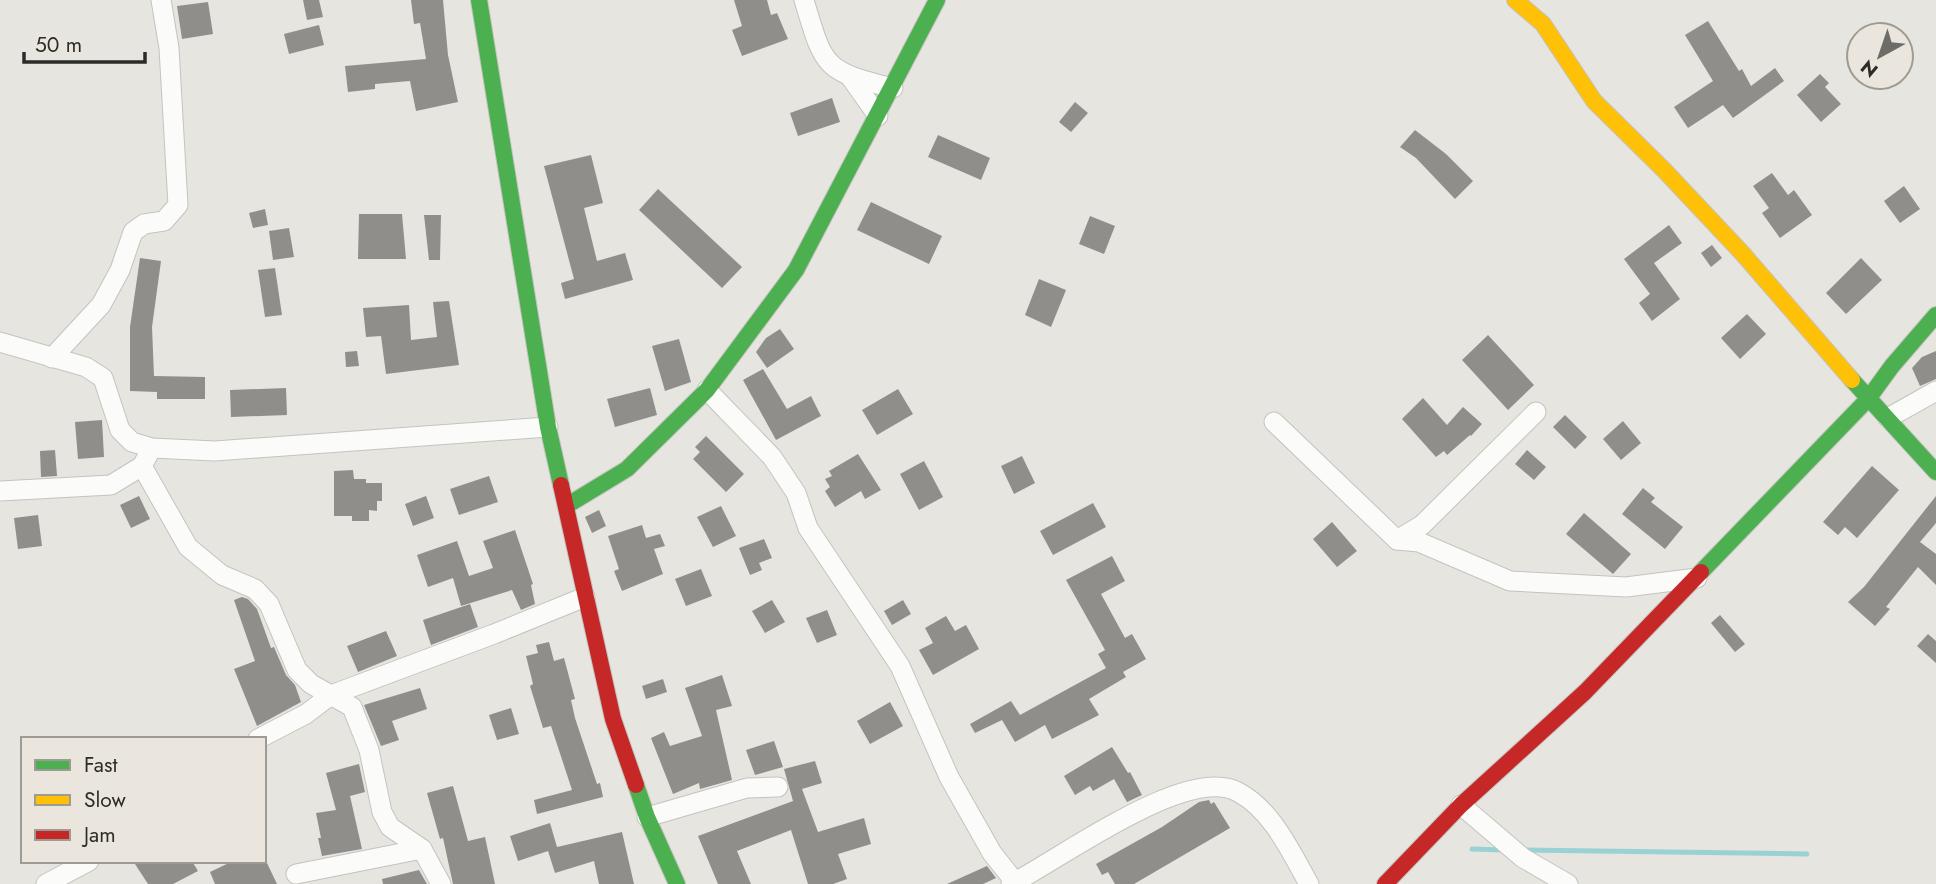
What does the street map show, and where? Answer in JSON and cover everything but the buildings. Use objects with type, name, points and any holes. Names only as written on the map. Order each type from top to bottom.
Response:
[{"type":"street","points":[[52,358],[101,304],[120,270],[133,232],[144,224],[164,221],[178,205],[169,48],[161,0]]},
{"type":"street","points":[[479,0],[548,427],[585,597],[613,719],[647,817],[677,884]]},
{"type":"street","points":[[804,0],[819,50],[835,68],[851,78],[892,88]]},
{"type":"street","points":[[566,506],[627,469],[707,390],[796,270],[937,0]]},
{"type":"street","points":[[1515,0],[1543,24],[1594,100],[1743,254],[1868,399],[1936,472]]},
{"type":"street","points":[[851,78],[878,116]]},
{"type":"street","points":[[1385,884],[1461,805],[1585,692],[1697,578],[1868,399],[1892,366],[1936,315]]},
{"type":"street","points":[[0,342],[86,367],[103,378],[120,430],[147,457],[188,547],[222,575],[255,589],[270,604],[298,670],[311,684],[352,707],[369,750],[382,812],[390,827],[422,849],[441,884]]},
{"type":"street","points":[[707,390],[772,457],[796,493],[808,528],[900,666],[949,777],[992,853],[1013,883],[1137,811],[1174,796],[1212,786],[1237,791],[1265,816],[1283,839],[1309,884]]},
{"type":"street","points":[[1888,418],[1936,391]]},
{"type":"street","points":[[1397,540],[1422,524],[1536,412]]},
{"type":"street","points":[[1274,422],[1397,540],[1419,542],[1510,581],[1626,587],[1697,578]]},
{"type":"street","points":[[0,491],[111,485],[147,457],[548,427]]},
{"type":"street","points":[[262,737],[306,714],[331,695],[494,635],[585,597]]},
{"type":"street","points":[[352,707],[375,679]]},
{"type":"street","points":[[647,817],[747,788],[778,787]]},
{"type":"street","points":[[1461,805],[1523,858],[1568,884]]},
{"type":"street","points":[[296,874],[422,849]]},
{"type":"street","points":[[46,884],[85,863]]},
{"type":"waterway","points":[[1472,849],[1504,850]]},
{"type":"waterway","points":[[1524,850],[1807,854]]},
{"type":"traffic: fast","points":[[479,0],[548,427],[561,485]]},
{"type":"traffic: fast","points":[[566,506],[627,469],[707,390],[796,270],[937,0]]},
{"type":"traffic: fast","points":[[1701,572],[1868,399],[1892,366],[1936,315]]},
{"type":"traffic: fast","points":[[1852,380],[1936,472]]},
{"type":"traffic: fast","points":[[636,785],[677,884]]},
{"type":"traffic: slow","points":[[1515,0],[1543,24],[1594,101],[1743,254],[1852,380]]},
{"type":"traffic: jam","points":[[561,485],[613,719],[636,785]]},
{"type":"traffic: jam","points":[[1385,884],[1461,805],[1585,692],[1701,572]]}]
